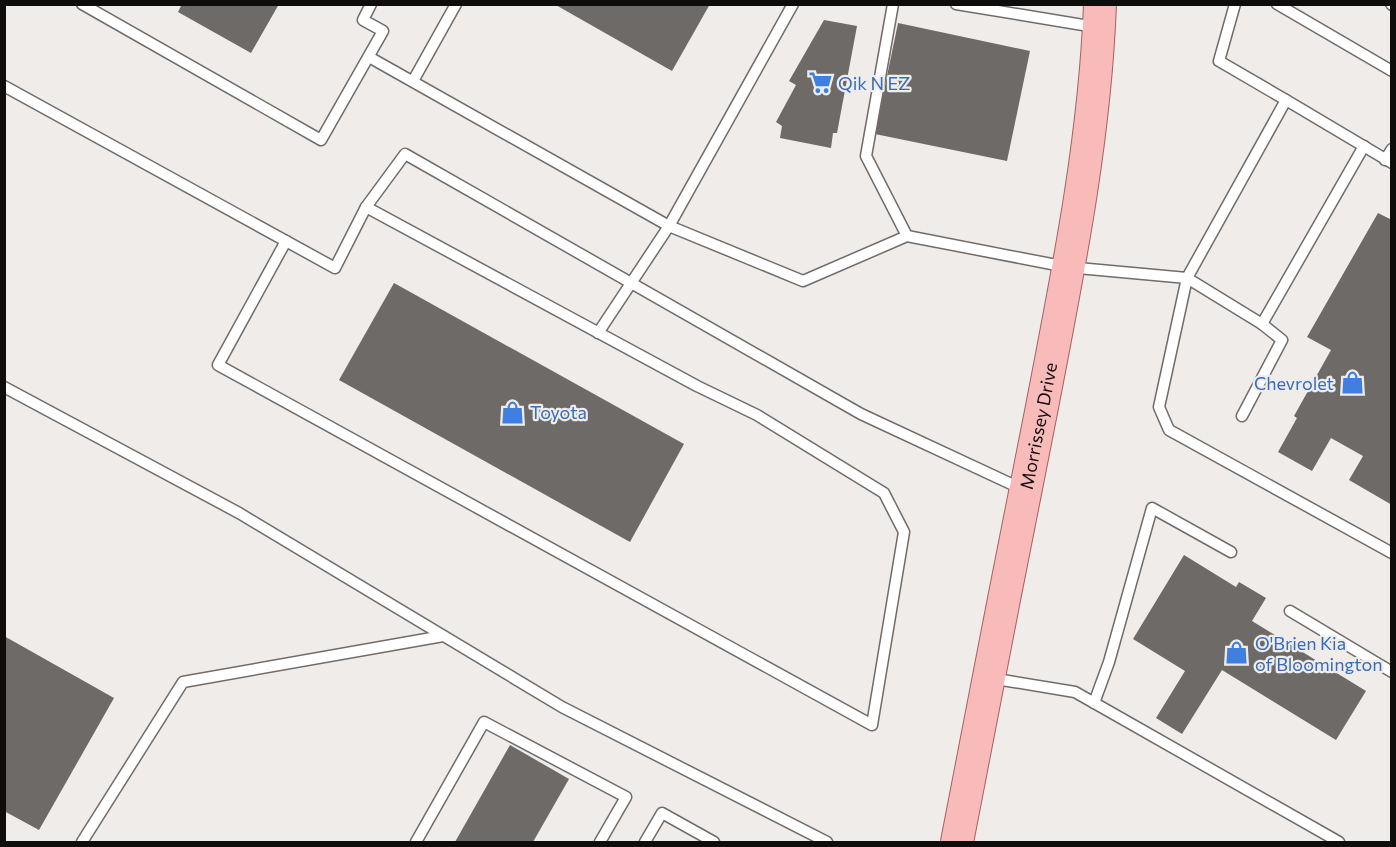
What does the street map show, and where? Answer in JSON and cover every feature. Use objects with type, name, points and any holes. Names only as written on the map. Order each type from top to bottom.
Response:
[{"type":"main road","name":"Morrissey Drive","points":[[957,843],[1066,267],[1093,106],[1099,16]]},
{"type":"lane","points":[[82,4],[321,140],[383,31],[363,20],[371,4]]},
{"type":"lane","points":[[413,81],[456,4]]},
{"type":"lane","points":[[598,333],[669,226],[793,4]]},
{"type":"lane","points":[[893,4],[866,156],[907,236]]},
{"type":"lane","points":[[956,4],[1099,16]]},
{"type":"lane","points":[[1235,4],[1219,61],[1388,161],[1392,149]]},
{"type":"lane","points":[[1277,4],[1392,71]]},
{"type":"lane","points":[[369,57],[669,226],[803,281],[907,236],[1066,267],[1187,278],[1262,324],[1282,340],[1242,416]]},
{"type":"lane","points":[[4,86],[334,268],[366,207],[405,154],[861,414],[1025,491]]},
{"type":"lane","points":[[1286,100],[1187,278],[1159,407],[1169,430],[1392,553]]},
{"type":"lane","points":[[1262,324],[1364,146]]},
{"type":"lane","points":[[286,241],[218,365],[872,725],[904,532],[884,493],[758,415],[598,333],[366,207]]},
{"type":"lane","points":[[4,387],[239,513],[562,707],[827,843]]},
{"type":"lane","points":[[1094,703],[1109,662],[1152,508],[1231,552]]},
{"type":"lane","points":[[1290,611],[1392,672]]},
{"type":"lane","points":[[82,843],[183,682],[443,636]]},
{"type":"lane","points":[[989,678],[1075,692],[1339,843]]},
{"type":"lane","points":[[416,843],[484,722],[626,797],[600,843]]},
{"type":"lane","points":[[645,843],[662,813],[714,843]]},
{"type":"building","points":[[182,4],[279,4],[251,53],[178,12]]},
{"type":"building","points":[[554,4],[710,4],[672,71]]},
{"type":"building","name":"Qik N EZ","points":[[824,20],[857,26],[837,133],[833,133],[831,148],[780,138],[782,126],[776,122],[796,85],[789,81]]},
{"type":"building","name":"Qik N EZ","points":[[898,23],[1030,51],[1007,161],[875,134]]},
{"type":"building","name":"Chevrolet","points":[[1378,213],[1392,220],[1392,505],[1349,480],[1363,456],[1331,438],[1312,471],[1278,452],[1297,418],[1294,416],[1331,350],[1307,337]]},
{"type":"building","name":"Toyota","points":[[394,283],[684,444],[630,542],[339,380]]},
{"type":"building","points":[[1184,555],[1236,587],[1239,582],[1266,598],[1252,621],[1366,691],[1336,740],[1222,670],[1182,734],[1156,718],[1185,671],[1133,639]]},
{"type":"building","points":[[4,636],[114,698],[39,830],[4,811]]},
{"type":"building","points":[[510,745],[569,779],[533,842],[455,842]]},
{"type":"place","name":"Qik N EZ","points":[[820,83]]},
{"type":"place","name":"Chevrolet","points":[[1352,383]]},
{"type":"place","name":"Toyota","points":[[512,412]]},
{"type":"place","name":"O'Brien Kia of Bloomington","points":[[1237,653]]}]
